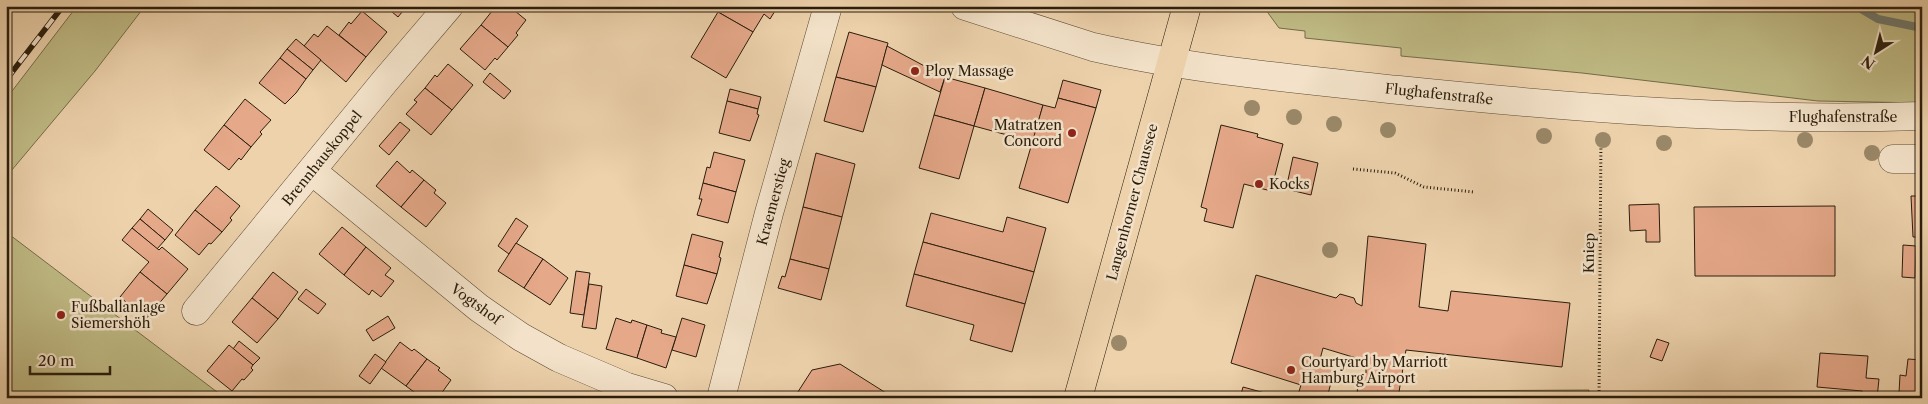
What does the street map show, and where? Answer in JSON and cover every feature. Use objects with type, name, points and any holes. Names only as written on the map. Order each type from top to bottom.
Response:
[{"type":"main road","name":"Langenhorner Chaussee","points":[[1078,398],[1187,6]]},
{"type":"street","name":"Brennhauskoppel","points":[[196,311],[384,81],[449,6]]},
{"type":"street","name":"Kraemerstieg","points":[[721,398],[828,6]]},
{"type":"street","name":"Flughafenstraße","points":[[965,6],[1093,47],[1171,62],[1302,80],[1601,109],[1771,117],[1922,116]]},
{"type":"street","points":[[1893,159],[1922,160]]},
{"type":"street","name":"Vogtshof","points":[[312,170],[479,308],[521,337],[559,358],[627,387],[664,398]]},
{"type":"path","name":"Kniep","points":[[1598,398],[1601,109]]},
{"type":"path","points":[[1353,169],[1396,173],[1424,187],[1474,192]]},
{"type":"shaded area","points":[[77,6],[145,6],[95,71],[6,177],[6,99]]},
{"type":"shaded area","points":[[1263,6],[1922,6],[1922,103],[1818,101],[1582,73],[1401,56],[1401,48],[1305,38],[1305,31],[1279,28]]},
{"type":"shaded area","name":"Fußballanlage Siemershöh","points":[[6,232],[225,398],[6,398]]},
{"type":"shaded area","points":[[1589,390],[1588,398],[1429,398],[1430,391]]},
{"type":"building","points":[[385,6],[407,6],[398,17]]},
{"type":"building","points":[[496,6],[509,6],[526,20],[516,33],[518,35],[508,47],[481,25]]},
{"type":"building","points":[[721,6],[778,6],[770,19],[764,14],[753,32],[718,12]]},
{"type":"building","points":[[362,11],[387,32],[366,57],[339,35],[349,22],[351,24]]},
{"type":"building","points":[[718,12],[753,32],[726,78],[691,57]]},
{"type":"building","points":[[481,25],[508,47],[485,70],[460,49]]},
{"type":"building","points":[[327,26],[366,57],[346,82],[304,46],[314,34],[318,37]]},
{"type":"building","points":[[849,32],[888,43],[876,87],[836,77]]},
{"type":"building","points":[[296,39],[321,60],[313,70],[287,49]]},
{"type":"building","points":[[887,46],[945,77],[940,92],[882,65]]},
{"type":"building","points":[[287,49],[313,70],[306,79],[280,58]]},
{"type":"building","points":[[280,58],[306,79],[285,104],[259,83]]},
{"type":"building","points":[[448,64],[473,85],[452,110],[425,88],[435,75],[437,77]]},
{"type":"building","points":[[490,73],[511,91],[504,99],[483,82]]},
{"type":"building","points":[[836,77],[876,87],[863,132],[824,121]]},
{"type":"building","points":[[945,77],[985,88],[974,126],[934,115]]},
{"type":"building","points":[[1063,80],[1101,90],[1096,108],[1058,98]]},
{"type":"building","points":[[425,88],[452,110],[431,135],[406,114],[417,102],[414,100]]},
{"type":"building","points":[[985,88],[1043,105],[1033,142],[974,126]]},
{"type":"building","points":[[730,89],[761,97],[758,109],[727,101]]},
{"type":"building","points":[[1058,98],[1096,108],[1068,203],[1019,188],[1043,105],[1055,108]]},
{"type":"building","points":[[245,99],[271,120],[260,132],[262,134],[251,147],[224,125]]},
{"type":"building","points":[[727,101],[758,109],[757,114],[759,115],[750,141],[719,133]]},
{"type":"building","points":[[934,115],[974,126],[959,179],[919,168]]},
{"type":"building","points":[[400,122],[410,130],[389,155],[379,146]]},
{"type":"building","points":[[224,125],[251,147],[241,160],[239,158],[229,170],[204,150]]},
{"type":"building","points":[[1221,125],[1258,134],[1257,137],[1283,144],[1271,191],[1244,184],[1233,228],[1204,221],[1207,209],[1201,207]]},
{"type":"building","points":[[714,152],[745,160],[736,192],[703,183],[707,167],[710,168]]},
{"type":"building","points":[[816,153],[855,164],[842,217],[803,207]]},
{"type":"building","points":[[1293,157],[1318,163],[1311,195],[1286,189]]},
{"type":"building","points":[[397,161],[410,173],[412,170],[424,180],[401,207],[376,186]]},
{"type":"building","points":[[424,180],[436,190],[434,193],[446,203],[426,227],[401,207]]},
{"type":"building","points":[[703,183],[736,192],[728,223],[697,215],[702,199],[699,199]]},
{"type":"building","points":[[216,186],[240,206],[222,232],[195,210]]},
{"type":"building","points":[[1911,196],[1922,196],[1922,237],[1913,237]]},
{"type":"building","points":[[1659,204],[1660,242],[1646,242],[1646,230],[1630,231],[1629,205]]},
{"type":"building","points":[[1835,206],[1835,276],[1695,276],[1694,207]]},
{"type":"building","points":[[803,207],[842,217],[829,269],[790,259]]},
{"type":"building","points":[[148,209],[173,230],[165,240],[140,219]]},
{"type":"building","points":[[195,210],[222,232],[199,255],[175,235]]},
{"type":"building","points":[[931,213],[1003,232],[1007,217],[1046,228],[1034,272],[923,242]]},
{"type":"building","points":[[516,218],[528,226],[509,254],[498,246]]},
{"type":"building","points":[[140,219],[165,240],[157,249],[132,228]]},
{"type":"building","points":[[342,227],[366,247],[344,275],[319,254]]},
{"type":"building","points":[[132,228],[159,250],[162,247],[188,269],[167,294],[140,272],[149,262],[122,240]]},
{"type":"building","points":[[692,234],[723,242],[717,274],[684,265]]},
{"type":"building","points":[[1368,236],[1426,244],[1419,307],[1448,311],[1451,291],[1570,303],[1562,367],[1406,350],[1398,398],[1357,398],[1358,376],[1366,373],[1366,361],[1323,348],[1319,363],[1335,367],[1327,398],[1297,398],[1301,385],[1231,363],[1256,275],[1336,298],[1340,294],[1354,298],[1356,303],[1362,306]]},
{"type":"building","points":[[923,242],[1034,272],[1025,304],[914,274]]},
{"type":"building","points":[[516,243],[543,259],[524,288],[498,271]]},
{"type":"building","points":[[1903,245],[1916,246],[1915,278],[1902,277]]},
{"type":"building","points":[[366,247],[391,268],[385,275],[394,281],[381,297],[372,290],[369,295],[344,275]]},
{"type":"building","points":[[543,259],[568,278],[550,305],[524,288]]},
{"type":"building","points":[[790,259],[829,269],[821,300],[778,288],[782,276],[785,277]]},
{"type":"building","points":[[684,265],[717,274],[707,304],[676,296]]},
{"type":"building","points":[[576,271],[590,273],[584,315],[570,313]]},
{"type":"building","points":[[140,272],[167,294],[146,319],[120,297]]},
{"type":"building","points":[[273,272],[298,292],[278,319],[252,298]]},
{"type":"building","points":[[914,274],[1025,304],[1012,352],[970,340],[974,325],[906,306]]},
{"type":"building","points":[[589,284],[602,286],[596,329],[582,327]]},
{"type":"building","points":[[306,289],[326,304],[318,314],[298,299]]},
{"type":"building","points":[[252,298],[278,319],[257,343],[232,322]]},
{"type":"building","points":[[388,316],[395,328],[373,341],[366,330]]},
{"type":"building","points":[[616,318],[631,323],[632,320],[647,325],[637,358],[606,349]]},
{"type":"building","points":[[682,318],[705,325],[696,357],[672,350]]},
{"type":"building","points":[[647,325],[662,330],[661,333],[676,337],[666,368],[637,358]]},
{"type":"building","points":[[1657,339],[1669,343],[1662,361],[1650,357]]},
{"type":"building","points":[[239,341],[260,358],[253,365],[233,349]]},
{"type":"building","points":[[400,342],[412,351],[414,349],[427,359],[406,386],[381,368]]},
{"type":"building","points":[[229,345],[253,365],[251,368],[253,370],[232,391],[207,371]]},
{"type":"building","points":[[1820,353],[1868,356],[1866,378],[1879,379],[1877,398],[1862,398],[1862,391],[1817,387]]},
{"type":"building","points":[[375,354],[386,362],[370,384],[359,376]]},
{"type":"building","points":[[427,359],[440,368],[438,370],[451,380],[438,398],[422,398],[406,386]]},
{"type":"building","points":[[1908,359],[1922,360],[1922,398],[1894,398],[1895,393],[1899,393],[1900,375],[1906,376]]},
{"type":"building","points":[[840,364],[894,398],[794,398],[812,370]]},
{"type":"building","points":[[1243,387],[1283,398],[1240,398]]},
{"type":"waterway","points":[[1856,6],[1878,19],[1922,28]]},
{"type":"railway","points":[[6,80],[63,6]]},
{"type":"place","name":"Ploy Massage","points":[[915,71]]},
{"type":"place","name":"Matratzen Concord","points":[[1072,133]]},
{"type":"place","name":"Kocks","points":[[1259,184]]},
{"type":"place","name":"Fußballanlage Siemershöh","points":[[61,315]]},
{"type":"place","name":"Courtyard by Marriott Hamburg Airport","points":[[1291,370]]}]
